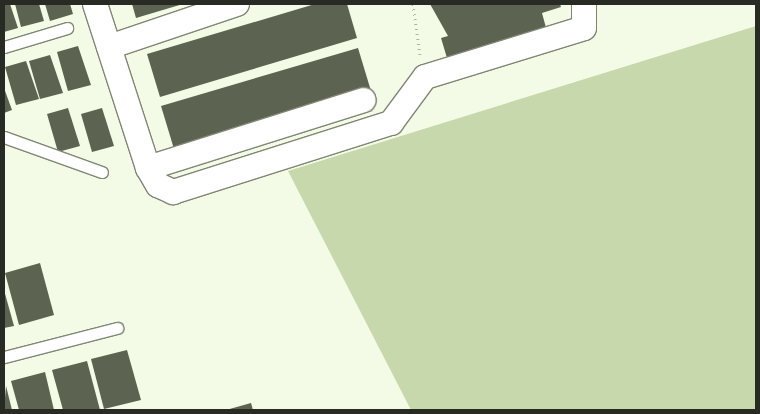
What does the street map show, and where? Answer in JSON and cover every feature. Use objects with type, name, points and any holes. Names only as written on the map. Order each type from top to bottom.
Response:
[{"type":"street","points":[[95,4],[148,168],[158,185],[173,192],[391,123],[425,77],[584,28],[584,4]]},
{"type":"street","points":[[109,47],[237,4]]},
{"type":"street","points":[[148,168],[364,100]]},
{"type":"lane","points":[[4,47],[67,28]]},
{"type":"lane","points":[[4,137],[102,172]]},
{"type":"lane","points":[[4,357],[117,328]]},
{"type":"path","points":[[413,4],[425,77]]},
{"type":"green space","points":[[756,26],[756,410],[411,410],[288,171]]},
{"type":"building","points":[[4,4],[10,4],[18,28],[4,32]]},
{"type":"building","points":[[15,4],[39,4],[44,21],[21,27]]},
{"type":"building","points":[[45,4],[70,4],[73,14],[50,21]]},
{"type":"building","points":[[132,4],[183,4],[136,18]]},
{"type":"building","points":[[315,4],[347,4],[357,38],[160,97],[147,54]]},
{"type":"building","points":[[430,4],[560,4],[561,7],[542,13],[548,35],[447,58],[441,38],[448,36]]},
{"type":"building","points":[[78,46],[91,85],[68,91],[57,52]]},
{"type":"building","points":[[358,48],[371,91],[174,149],[161,106]]},
{"type":"building","points":[[50,55],[63,93],[40,99],[29,61]]},
{"type":"building","points":[[26,61],[39,99],[16,105],[5,67]]},
{"type":"building","points":[[4,88],[12,110],[4,113]]},
{"type":"building","points":[[68,108],[80,146],[58,152],[47,114]]},
{"type":"building","points":[[102,108],[114,146],[92,152],[81,114]]},
{"type":"building","points":[[40,263],[54,315],[19,325],[5,273]]},
{"type":"building","points":[[4,290],[14,326],[4,328]]},
{"type":"building","points":[[127,350],[141,400],[104,409],[91,359]]},
{"type":"building","points":[[87,361],[100,410],[63,410],[52,370]]},
{"type":"building","points":[[45,372],[54,410],[19,410],[11,381]]},
{"type":"building","points":[[6,386],[12,410],[4,410]]},
{"type":"building","points":[[251,403],[253,410],[226,410]]}]
